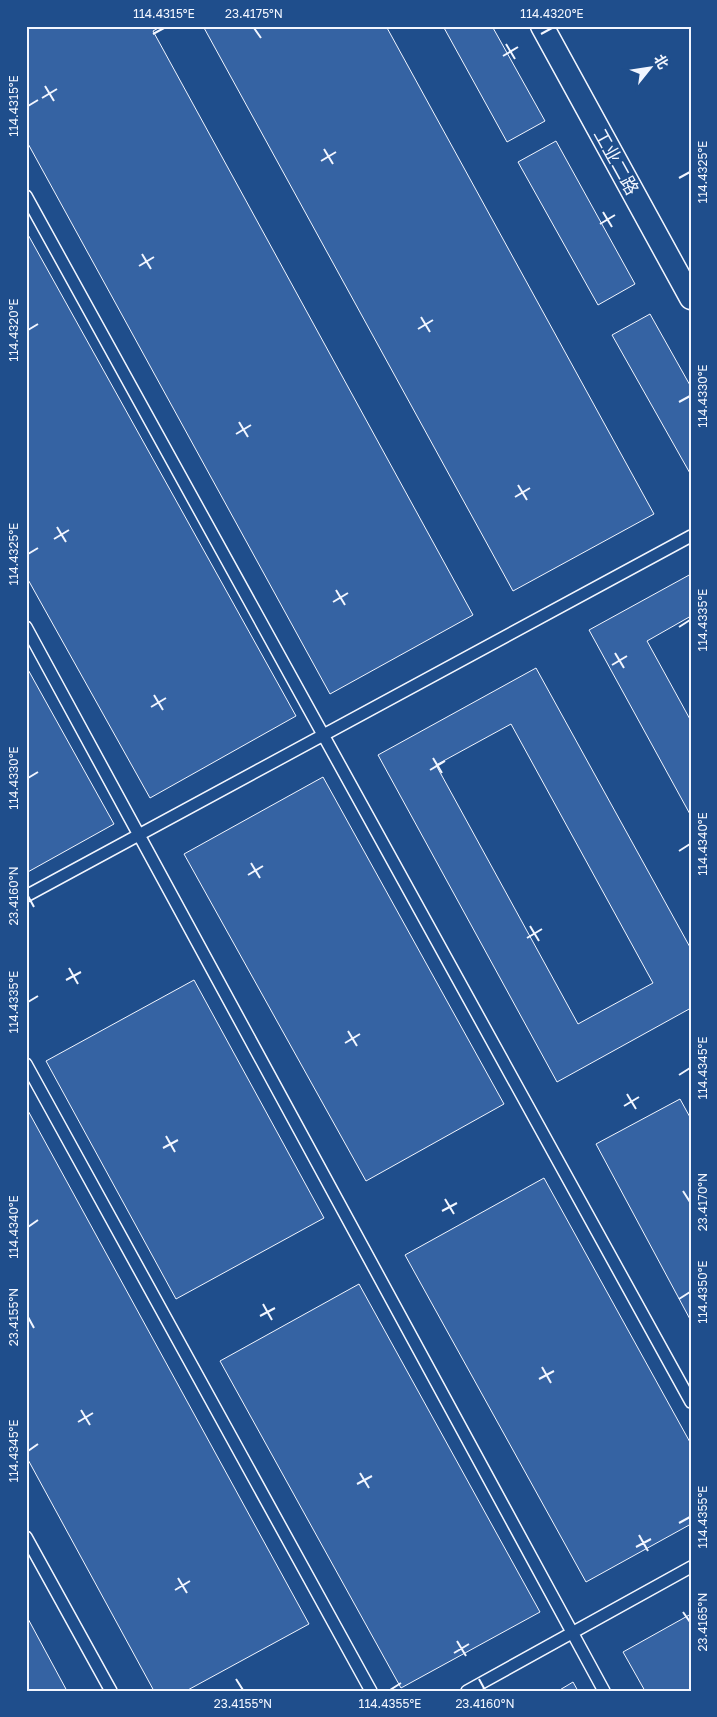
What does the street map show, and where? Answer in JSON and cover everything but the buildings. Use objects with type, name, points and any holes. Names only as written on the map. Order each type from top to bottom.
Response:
[{"type":"street","name":"工业二路","points":[[542,26],[691,298]]},
{"type":"lane","points":[[26,196],[691,1402]]},
{"type":"lane","points":[[26,896],[691,536]]},
{"type":"lane","points":[[26,627],[140,833],[604,1691]]},
{"type":"lane","points":[[26,1064],[371,1691]]},
{"type":"lane","points":[[26,1537],[111,1691]]},
{"type":"lane","points":[[467,1691],[691,1567]]}]
